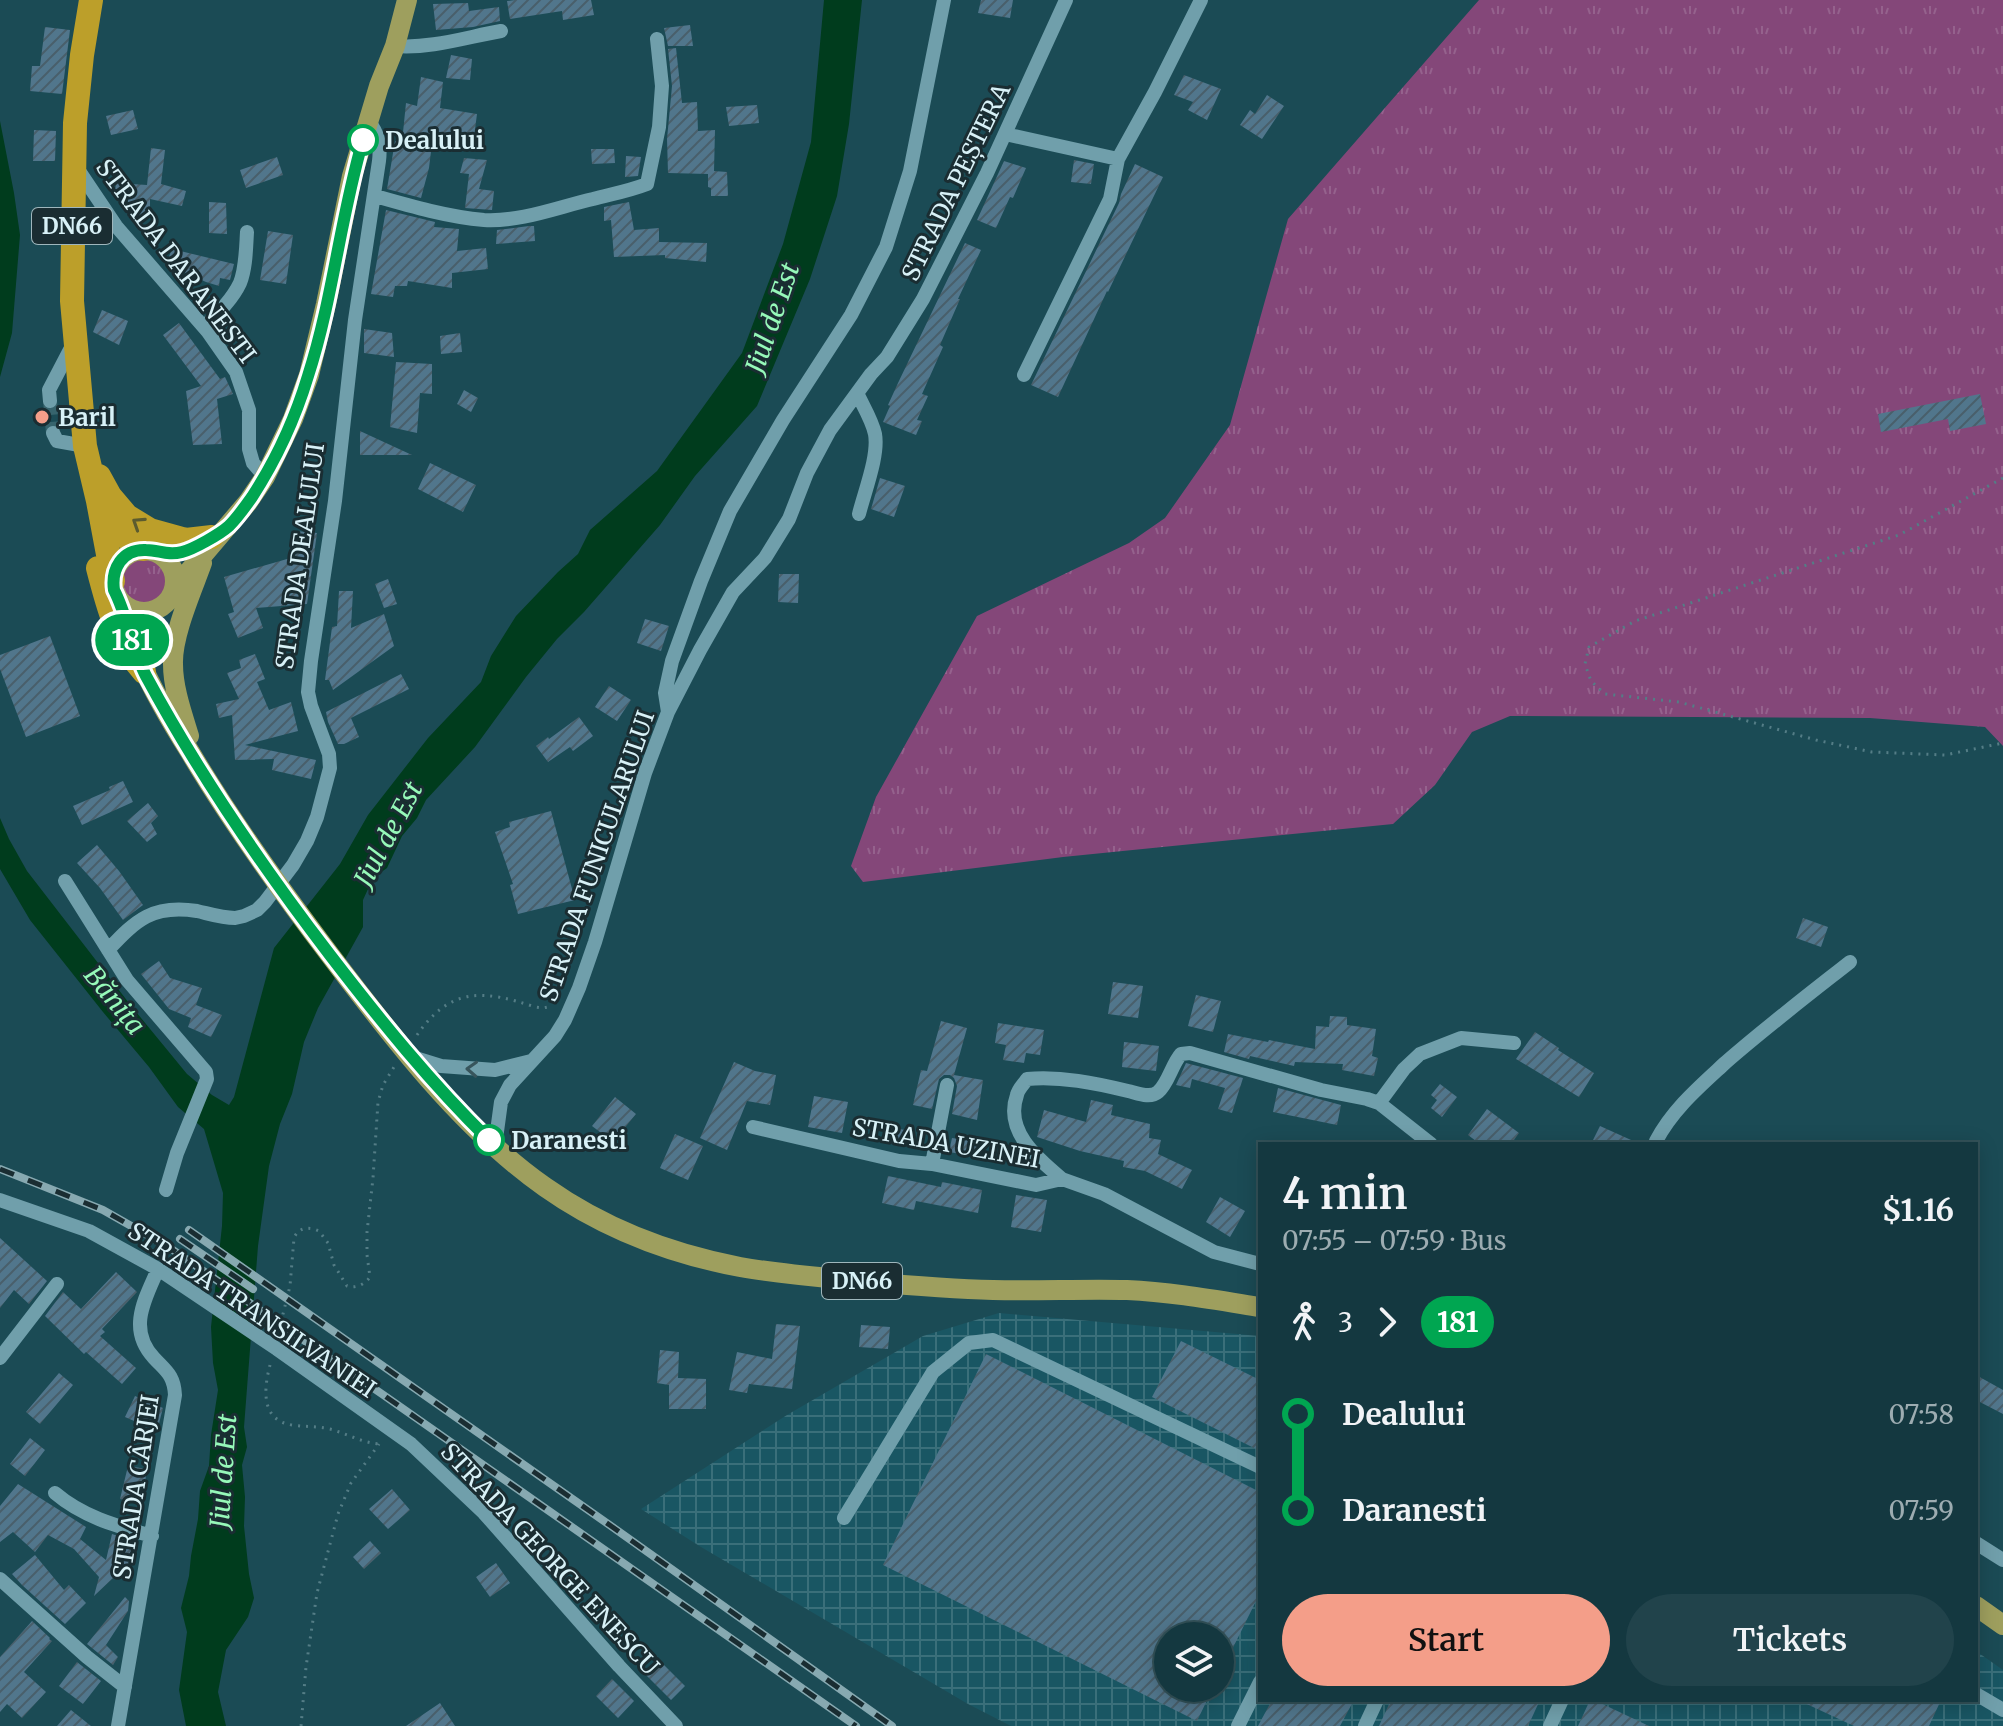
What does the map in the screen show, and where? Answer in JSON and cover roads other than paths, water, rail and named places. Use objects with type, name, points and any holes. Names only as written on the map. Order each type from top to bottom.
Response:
[{"type":"highway","name":"DN66","points":[[91,0],[78,89],[72,301],[87,454],[116,590]]},
{"type":"highway","name":"DN66","points":[[87,454],[83,495],[102,582],[122,643],[144,672]]},
{"type":"highway","points":[[87,454],[110,496],[127,516],[168,537],[215,539]]},
{"type":"highway","name":"DN66","points":[[98,501],[116,531],[151,551]]},
{"type":"main road","name":"STRADA DEALULUI","points":[[172,594],[248,502],[265,477],[293,419],[309,375],[352,176],[407,0]]},
{"type":"main road","name":"STRADA DEALULUI","points":[[151,551],[183,552],[215,539]]},
{"type":"main road","points":[[198,767],[178,699],[173,664],[176,639],[215,539]]},
{"type":"main road","points":[[151,551],[125,556],[114,571],[116,590],[126,606],[144,612],[163,605],[172,594]]},
{"type":"main road","name":"DN66","points":[[151,551],[171,565],[175,581],[164,639],[163,672],[174,726]]},
{"type":"main road","name":"DN66","points":[[116,590],[144,672],[198,767],[256,856],[406,1056],[495,1146],[546,1188],[587,1213],[662,1246],[706,1260],[770,1272],[992,1290],[1128,1290],[1258,1307]]},
{"type":"main road","points":[[1978,1607],[2003,1625]]},
{"type":"street","points":[[668,712],[665,693],[672,661],[730,511],[783,420],[851,315],[886,247],[910,171],[944,0]]},
{"type":"street","name":"STRADA PEȘTERA","points":[[871,374],[887,357],[923,299],[1005,134],[1066,0]]},
{"type":"street","points":[[1024,375],[1110,199],[1118,159],[1201,0]]},
{"type":"street","points":[[395,46],[422,45],[501,31]]},
{"type":"street","points":[[375,196],[487,220],[545,212],[647,184],[659,127],[662,86],[657,39]]},
{"type":"street","name":"STRADA DEALULUI","points":[[108,950],[134,923],[155,912],[178,909],[235,918],[257,910],[293,865],[317,817],[330,768],[329,754],[308,692],[380,149],[375,129],[368,120]]},
{"type":"street","points":[[1005,134],[1118,159]]},
{"type":"street","name":"STRADA DARANESTI","points":[[74,163],[116,226],[204,327],[236,372],[249,410],[249,449],[253,463],[265,477]]},
{"type":"street","points":[[204,327],[241,281],[247,232]]},
{"type":"street","points":[[50,401],[49,390],[75,340]]},
{"type":"street","name":"STRADA FUNICULARULUI","points":[[495,1146],[501,1102],[510,1085],[555,1036],[573,1000],[595,942],[645,773],[668,712],[733,592],[765,558],[789,519],[807,473],[830,430],[871,374]]},
{"type":"street","points":[[857,393],[876,438],[859,514]]},
{"type":"street","points":[[53,433],[57,441],[87,454]]},
{"type":"street","points":[[65,881],[127,980],[206,1072],[205,1087],[177,1153],[166,1190]]},
{"type":"street","points":[[1656,1142],[1663,1126],[1685,1099],[1748,1043],[1850,962]]},
{"type":"street","points":[[1379,1103],[1404,1069],[1420,1054],[1461,1038],[1514,1043]]},
{"type":"street","points":[[1062,1179],[1038,1159],[1022,1140],[1014,1118],[1017,1093],[1027,1079],[1043,1077],[1097,1083],[1152,1095],[1160,1091],[1174,1061],[1181,1054],[1190,1053],[1379,1103],[1428,1142]]},
{"type":"street","points":[[406,1056],[441,1066],[495,1070],[532,1061]]},
{"type":"street","points":[[932,1164],[947,1085]]},
{"type":"street","name":"STRADA UZINEI","points":[[753,1127],[899,1161],[932,1164],[1036,1185],[1062,1179],[1104,1194],[1214,1252],[1258,1263]]},
{"type":"street","name":"STRADA TRANSILVANIEI","points":[[0,1200],[89,1231],[158,1269],[277,1344],[388,1427]]},
{"type":"street","name":"STRADA CÂRJEI","points":[[118,1726],[175,1395],[168,1371],[151,1355],[140,1333],[142,1308],[158,1269]]},
{"type":"street","points":[[0,1358],[57,1284]]},
{"type":"street","points":[[844,1518],[933,1372],[969,1343],[993,1340],[1258,1466]]},
{"type":"street","name":"STRADA GEORGE ENESCU","points":[[388,1427],[411,1444],[484,1513],[676,1726]]},
{"type":"street","points":[[55,1493],[106,1523],[152,1536]]},
{"type":"street","points":[[1978,1544],[2003,1560]]},
{"type":"street","points":[[0,1579],[125,1687]]},
{"type":"street","points":[[1238,1726],[1258,1686]]},
{"type":"street","points":[[1978,1695],[2003,1710]]},
{"type":"street","points":[[1365,1726],[1376,1702]]},
{"type":"street","points":[[1550,1726],[1561,1702]]},
{"type":"water","points":[[824,0],[862,0],[849,124],[837,196],[810,279],[757,406],[695,476],[660,525],[557,639],[475,747],[426,800],[417,818],[402,836],[387,868],[373,878],[363,900],[363,927],[318,1008],[304,1042],[292,1094],[269,1166],[258,1246],[244,1427],[247,1447],[242,1465],[244,1526],[254,1598],[248,1617],[226,1650],[218,1692],[226,1726],[186,1726],[179,1690],[187,1632],[181,1608],[189,1576],[200,1491],[209,1466],[218,1390],[211,1327],[223,1193],[204,1129],[178,1107],[30,920],[0,869],[0,818],[27,871],[132,1007],[187,1074],[229,1105],[234,1097],[274,948],[340,864],[368,815],[428,738],[481,682],[491,656],[516,616],[578,554],[590,530],[657,471],[742,353],[783,244],[811,142]]},
{"type":"water","points":[[0,121],[20,235],[12,333],[0,377]]},
{"type":"tunnel","points":[[50,401],[53,433]]},
{"type":"railway","points":[[0,1169],[103,1210],[170,1248],[856,1726]]},
{"type":"railway","points":[[189,1230],[892,1726]]},
{"type":"railway","points":[[180,1239],[253,1289]]},
{"type":"place","name":"Dealului","points":[[363,140]]},
{"type":"place","name":"Baril","points":[[42,417]]},
{"type":"place","name":"Daranesti","points":[[489,1140]]},
{"type":"water label","name":"Jiul de Est","points":[[772,318]]},
{"type":"water label","name":"Jiul de Est","points":[[388,834]]},
{"type":"water label","name":"Bănița","points":[[115,1000]]},
{"type":"water label","name":"Jiul de Est","points":[[223,1471]]}]
